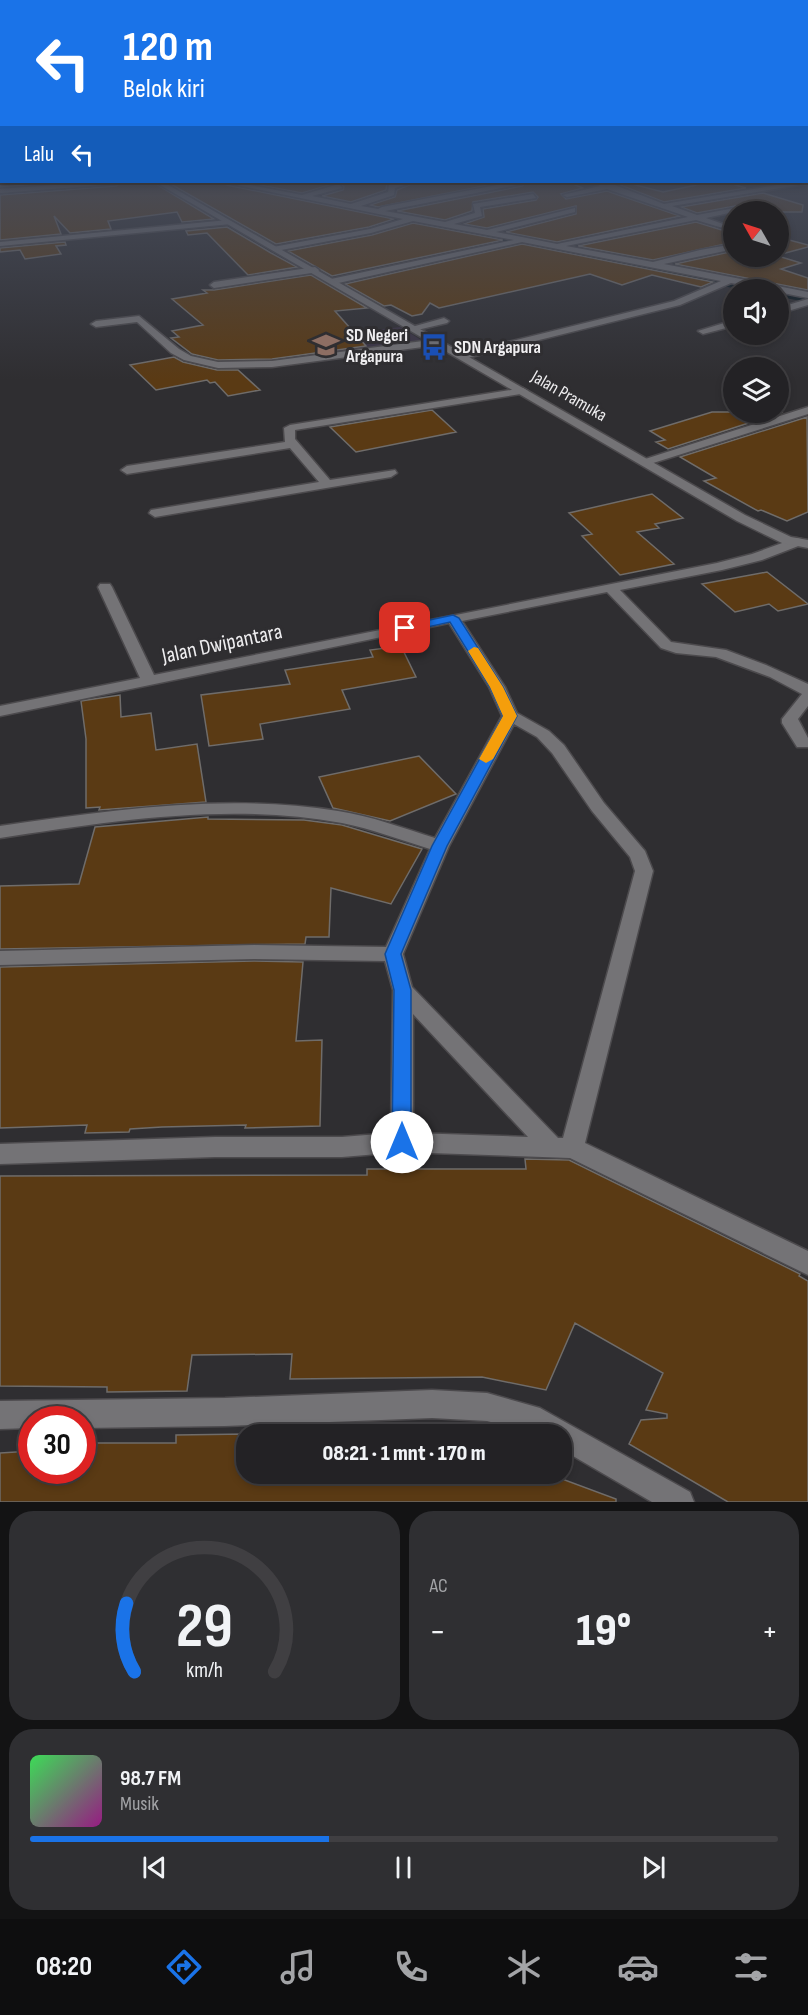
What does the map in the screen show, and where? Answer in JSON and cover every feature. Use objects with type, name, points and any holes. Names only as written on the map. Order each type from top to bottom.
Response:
[{"type":"street","points":[[0,244],[40,240]]},
{"type":"street","name":"Jalan Pramuka","points":[[260,240],[741,518],[802,543]]},
{"type":"street","points":[[276,249],[323,240]]},
{"type":"street","points":[[523,240],[725,279]]},
{"type":"street","points":[[334,281],[523,240]]},
{"type":"street","points":[[555,246],[584,240]]},
{"type":"street","points":[[652,265],[723,248]]},
{"type":"street","points":[[214,285],[315,270]]},
{"type":"street","points":[[463,356],[676,303],[723,283]]},
{"type":"street","points":[[789,292],[808,285]]},
{"type":"street","points":[[789,292],[808,295]]},
{"type":"street","points":[[789,308],[808,302]]},
{"type":"street","points":[[96,324],[139,319],[176,351],[188,358],[233,366],[279,363],[438,342]]},
{"type":"street","points":[[413,328],[444,321]]},
{"type":"street","points":[[703,331],[723,326]]},
{"type":"street","points":[[327,484],[289,439],[290,428],[322,421],[523,391]]},
{"type":"street","points":[[646,462],[808,410]]},
{"type":"street","points":[[127,470],[293,444]]},
{"type":"street","points":[[155,513],[391,473]]},
{"type":"street","name":"Jalan Dwipantara","points":[[0,711],[453,618],[611,589],[744,561],[802,543]]},
{"type":"street","points":[[105,586],[150,682]]},
{"type":"street","points":[[611,589],[666,645],[673,649],[712,651],[808,691]]},
{"type":"street","points":[[453,618],[497,687],[510,716],[543,734],[558,749],[598,807],[639,855],[644,871],[562,1148]]},
{"type":"street","points":[[803,742],[790,723],[790,719],[808,696]]},
{"type":"street","points":[[402,1142],[403,990],[393,954],[440,846],[510,716]]},
{"type":"street","points":[[0,832],[67,822],[148,814],[237,809],[290,810],[369,824],[440,846]]},
{"type":"street","points":[[0,957],[254,952],[393,954]]},
{"type":"street","points":[[403,990],[562,1148],[808,1263]]},
{"type":"street","points":[[0,1154],[215,1147],[342,1147],[402,1142],[562,1148]]},
{"type":"street","points":[[0,1415],[225,1412],[432,1404],[487,1407],[540,1422],[680,1502]]},
{"type":"shaded area","name":"SD Negeri Argapura","points":[[400,327],[426,343],[264,362],[240,361],[225,348]]},
{"type":"building","points":[[214,240],[249,240],[297,267],[248,275]]},
{"type":"building","points":[[269,240],[297,240],[276,244]]},
{"type":"building","points":[[345,240],[503,240],[332,276],[288,251]]},
{"type":"building","points":[[607,240],[723,240],[723,244],[653,260],[578,246]]},
{"type":"building","points":[[789,240],[808,245],[808,247],[789,252]]},
{"type":"building","points":[[65,242],[66,245],[56,246],[61,254],[25,259],[20,250],[0,252],[0,248]]},
{"type":"building","points":[[522,244],[713,282],[701,287],[652,275],[622,285],[590,274],[439,308],[430,303],[422,314],[412,316],[391,305],[384,306],[345,284]]},
{"type":"building","points":[[723,253],[723,267],[788,267],[781,269],[808,278],[808,290],[789,286],[789,279],[752,279],[675,264]]},
{"type":"building","points":[[789,259],[801,263],[789,267]]},
{"type":"building","points":[[311,275],[367,308],[335,311],[366,346],[272,359],[218,360],[192,354],[171,338],[179,337],[172,331],[203,325],[172,299],[207,293],[203,290]]},
{"type":"building","points":[[174,357],[183,362],[217,370],[238,370],[260,390],[228,396],[215,382],[210,383],[207,380],[156,390],[130,365]]},
{"type":"building","points":[[432,410],[456,432],[356,452],[330,427]]},
{"type":"building","points":[[712,412],[723,412],[723,423],[749,423],[668,449],[656,442],[665,440],[650,431]]},
{"type":"building","points":[[807,417],[808,512],[787,521],[761,510],[758,511],[704,481],[716,478],[680,457],[789,423]]},
{"type":"building","points":[[652,494],[683,518],[655,524],[659,528],[637,532],[674,564],[620,575],[582,536],[592,534],[569,513]]},
{"type":"building","points":[[767,572],[808,604],[778,611],[769,604],[735,612],[702,584]]},
{"type":"building","points":[[401,646],[416,677],[342,690],[350,709],[260,724],[263,739],[209,746],[201,695],[290,684],[285,670],[373,657],[370,650]]},
{"type":"building","points":[[120,695],[121,717],[151,713],[156,750],[197,744],[206,802],[99,810],[100,807],[86,808],[86,739],[81,701]]},
{"type":"building","points":[[419,756],[456,794],[390,821],[333,808],[319,777]]},
{"type":"building","points":[[208,817],[208,819],[304,820],[342,825],[422,849],[391,904],[331,888],[329,937],[306,937],[305,944],[0,949],[0,886],[79,884],[95,827]]},
{"type":"building","points":[[254,961],[303,962],[296,1041],[322,1040],[320,1126],[162,1127],[130,1129],[129,1132],[85,1133],[87,1125],[0,1128],[0,967]]},
{"type":"building","points":[[525,1159],[569,1160],[800,1274],[799,1276],[808,1281],[808,1502],[728,1502],[629,1444],[641,1420],[667,1418],[667,1414],[646,1410],[663,1373],[575,1323],[546,1390],[482,1377],[290,1379],[292,1354],[192,1355],[187,1391],[107,1392],[107,1387],[0,1386],[0,1176],[367,1175],[367,1169],[526,1169]]},
{"type":"building","points":[[236,1434],[236,1484],[572,1483],[616,1499],[616,1502],[0,1502],[0,1453],[18,1452],[18,1484],[96,1484],[96,1443],[176,1443],[176,1435]]},
{"type":"waterway","points":[[504,240],[514,242]]},
{"type":"waterway","points":[[521,243],[718,282]]},
{"type":"waterway","points":[[789,296],[804,299]]},
{"type":"slow traffic","points":[[474,651],[497,687],[510,716],[486,759]]},
{"type":"place","name":"SD Negeri Argapura","points":[[326,345]]},
{"type":"place","name":"SDN Argapura","points":[[434,347]]},
{"type":"route","points":[[402,1142],[403,990],[393,954],[440,846],[510,716],[497,687],[453,618],[405,628]]}]
